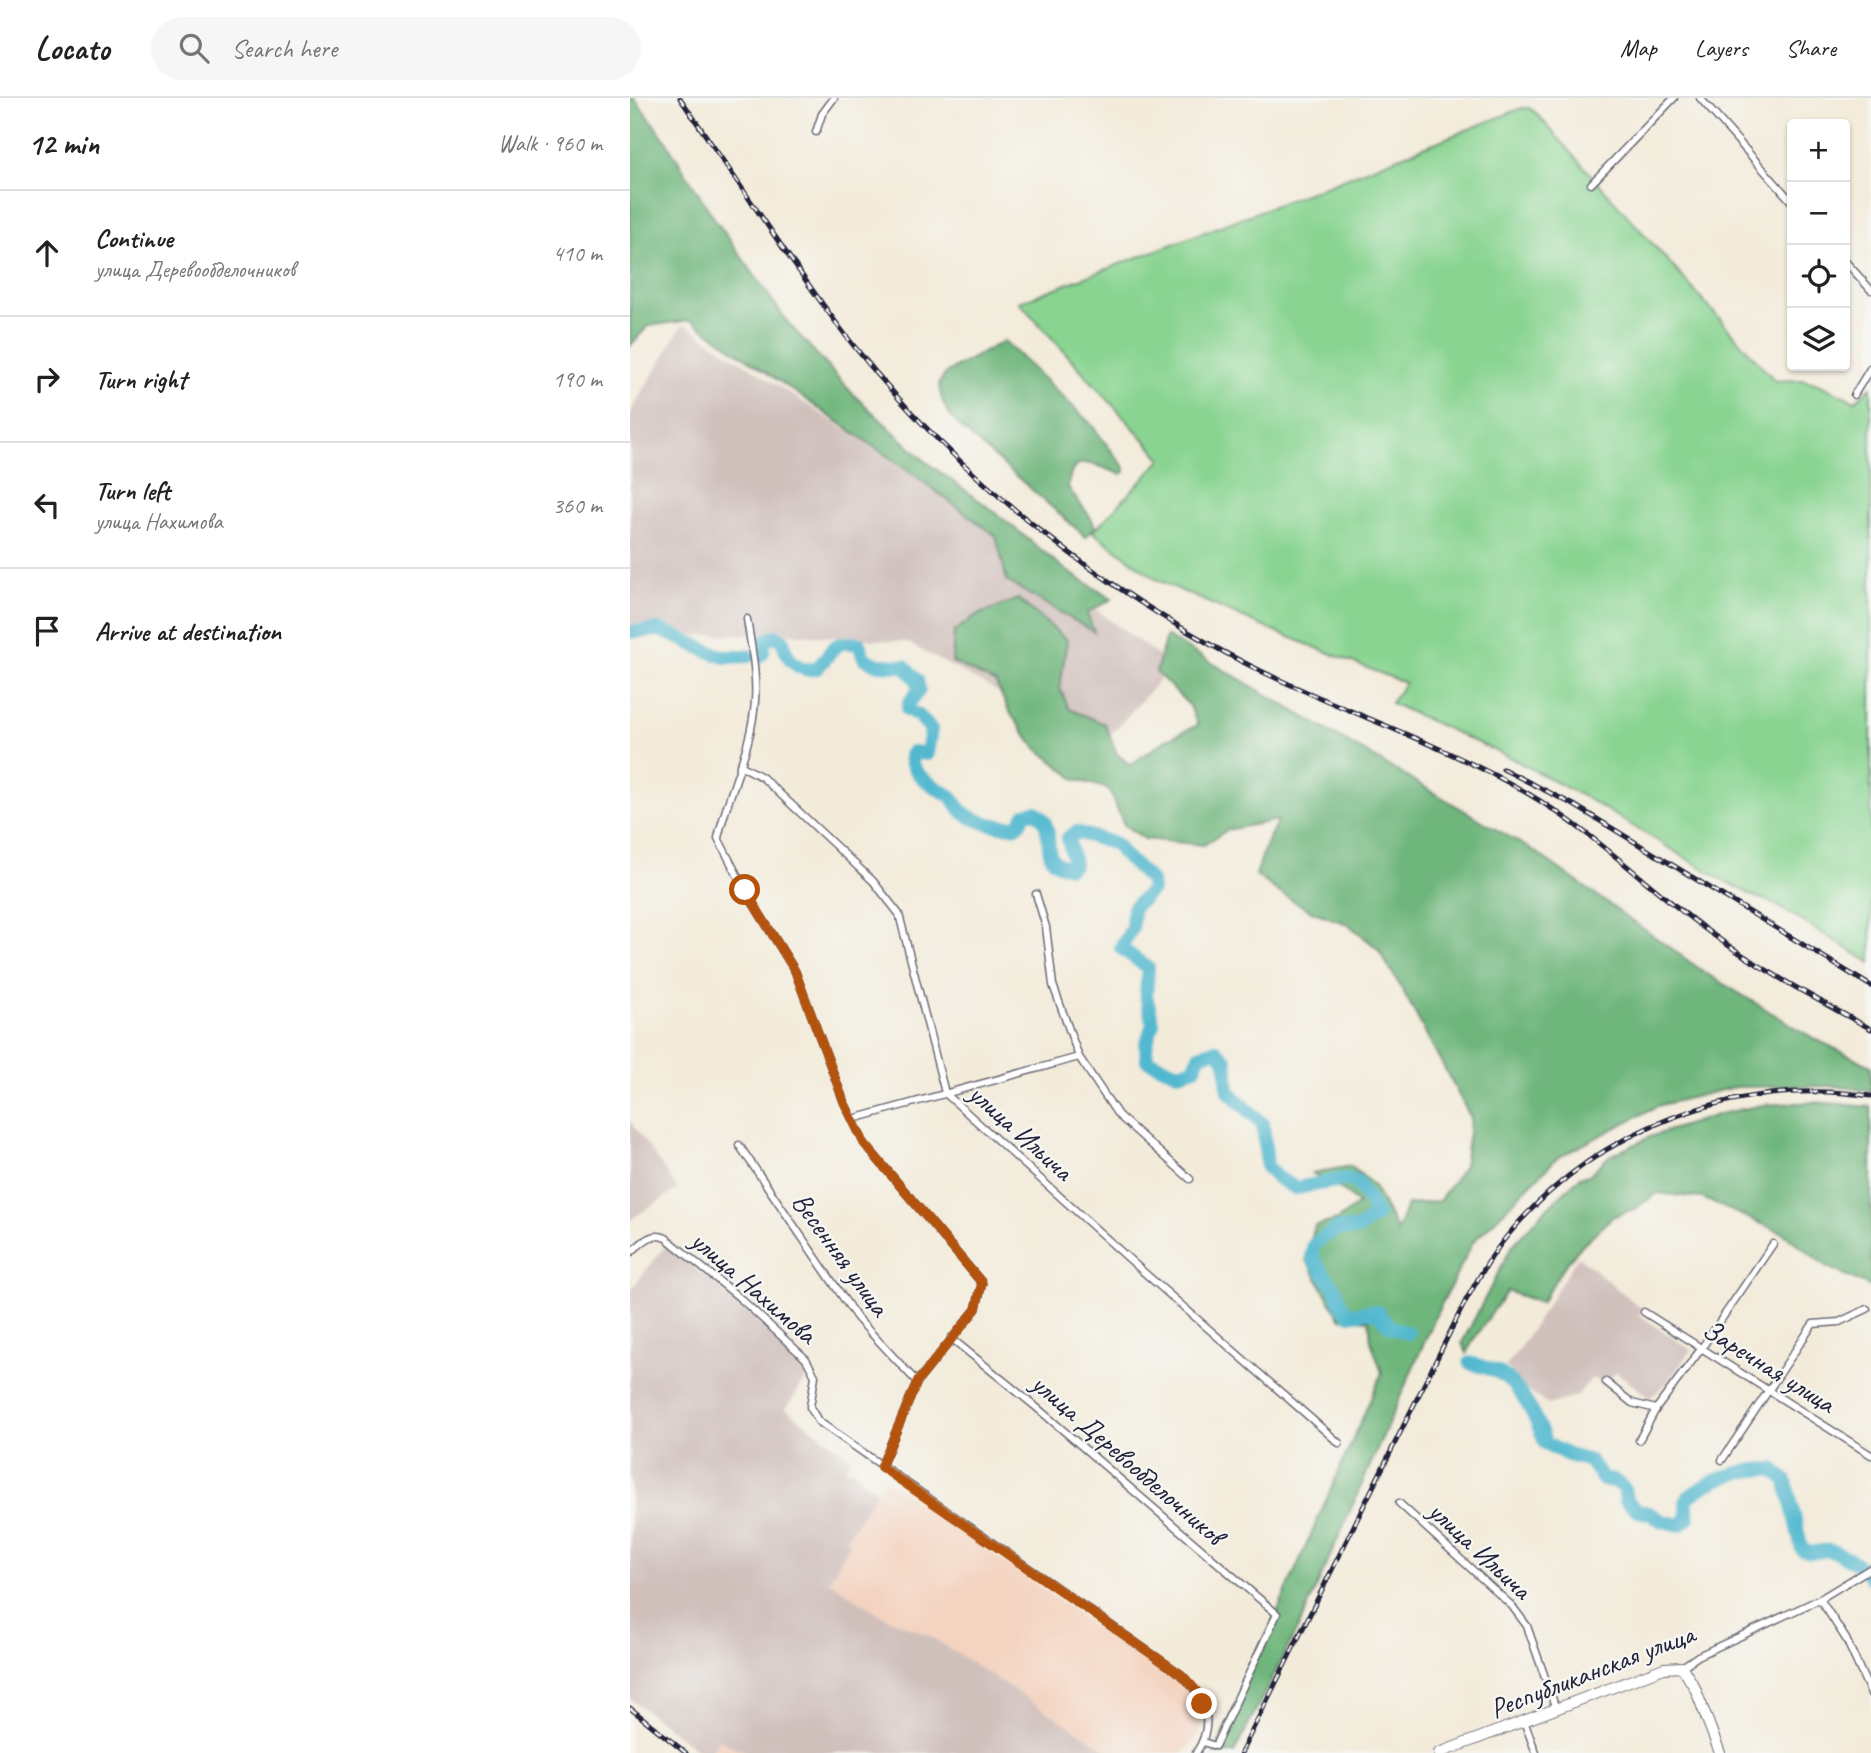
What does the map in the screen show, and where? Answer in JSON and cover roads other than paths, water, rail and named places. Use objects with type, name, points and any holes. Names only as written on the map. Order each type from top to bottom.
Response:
[{"type":"main road","name":"Республиканская улица","points":[[1439,1753],[1664,1668],[1682,1667]]},
{"type":"main road","points":[[1682,1667],[1695,1688],[1720,1753]]},
{"type":"street","points":[[816,132],[822,114],[834,98]]},
{"type":"street","points":[[1591,184],[1674,98]]},
{"type":"street","points":[[1700,98],[1787,196]]},
{"type":"street","points":[[1850,267],[1871,290]]},
{"type":"street","points":[[1854,395],[1871,368]]},
{"type":"street","points":[[747,619],[754,665],[755,702],[718,838],[745,890],[795,971],[844,1102],[864,1143],[982,1283],[976,1309],[917,1382],[881,1467]]},
{"type":"street","name":"улица Ильича","points":[[740,765],[762,777],[873,881],[899,914],[945,1093],[1339,1443]]},
{"type":"street","points":[[1036,894],[1046,927],[1053,985],[1079,1057],[1118,1115],[1191,1179]]},
{"type":"street","points":[[853,1119],[1079,1057]]},
{"type":"street","name":"Весенняя улица","points":[[738,1144],[857,1318],[917,1382]]},
{"type":"street","name":"улица Нахимова","points":[[630,1253],[647,1238],[663,1236],[741,1299],[811,1365],[815,1376],[810,1407],[814,1417],[881,1467],[1182,1675],[1196,1690],[1205,1714],[1207,1724],[1203,1742]]},
{"type":"street","points":[[1639,1440],[1656,1409],[1773,1244]]},
{"type":"street","points":[[1722,1460],[1813,1324],[1839,1322],[1867,1309]]},
{"type":"street","name":"Заречная улица","points":[[1644,1312],[1871,1455]]},
{"type":"street","name":"улица Деревообделочников","points":[[951,1338],[1036,1407],[1277,1614],[1216,1746],[1203,1742]]},
{"type":"street","points":[[1606,1382],[1632,1403],[1656,1409]]},
{"type":"street","name":"улица Ильича","points":[[1399,1503],[1512,1606],[1527,1626],[1556,1709]]},
{"type":"street","name":"Республиканская улица","points":[[1682,1667],[1820,1599],[1871,1568]]},
{"type":"street","points":[[1820,1599],[1846,1639],[1871,1694]]},
{"type":"street","points":[[1524,1721],[1536,1753]]},
{"type":"street","points":[[1196,1753],[1203,1742]]},
{"type":"waterway","points":[[630,632],[661,630],[725,657],[748,656]]},
{"type":"waterway","points":[[759,656],[763,653],[764,641],[775,636],[783,640],[784,647],[794,663],[804,669],[817,668],[834,647],[843,643],[859,644],[864,658],[878,665],[904,666],[917,680],[919,690],[909,703],[908,710],[918,715],[931,729],[927,754],[913,752],[910,757],[912,764],[919,775],[950,796],[965,814],[984,822],[1018,826],[1025,814],[1035,812],[1046,826],[1049,849],[1054,861],[1070,867],[1074,864],[1068,838],[1076,832],[1116,844],[1151,881],[1152,890],[1133,908],[1132,928],[1121,948],[1148,968],[1146,996],[1153,1023],[1146,1046],[1147,1060],[1178,1073],[1195,1068],[1199,1055],[1216,1050],[1226,1060],[1228,1091],[1263,1124],[1267,1167],[1276,1177],[1296,1188],[1346,1179],[1357,1182],[1377,1215],[1358,1229],[1337,1229],[1314,1244],[1312,1254],[1336,1290],[1341,1305],[1350,1315],[1370,1311],[1379,1313],[1387,1324],[1408,1333]]},
{"type":"waterway","points":[[1470,1363],[1501,1374],[1508,1380],[1528,1405],[1545,1443],[1568,1455],[1590,1461],[1603,1480],[1615,1481],[1624,1488],[1626,1500],[1638,1511],[1680,1525],[1688,1518],[1686,1499],[1706,1485],[1738,1473],[1773,1469],[1786,1481],[1802,1550],[1829,1551],[1840,1555],[1859,1565],[1871,1578]]},
{"type":"railway","points":[[680,98],[830,314],[895,395],[977,477],[1067,551],[1163,617],[1251,666],[1450,754],[1527,793],[1574,824],[1683,912],[1745,957],[1871,1029]]},
{"type":"railway","points":[[1503,769],[1574,805],[1871,986]]},
{"type":"railway","points":[[1241,1753],[1465,1302],[1508,1235],[1544,1197],[1583,1165],[1626,1139],[1672,1118],[1719,1103],[1769,1094],[1820,1092],[1871,1096]]},
{"type":"railway","points":[[630,1708],[686,1753]]}]
